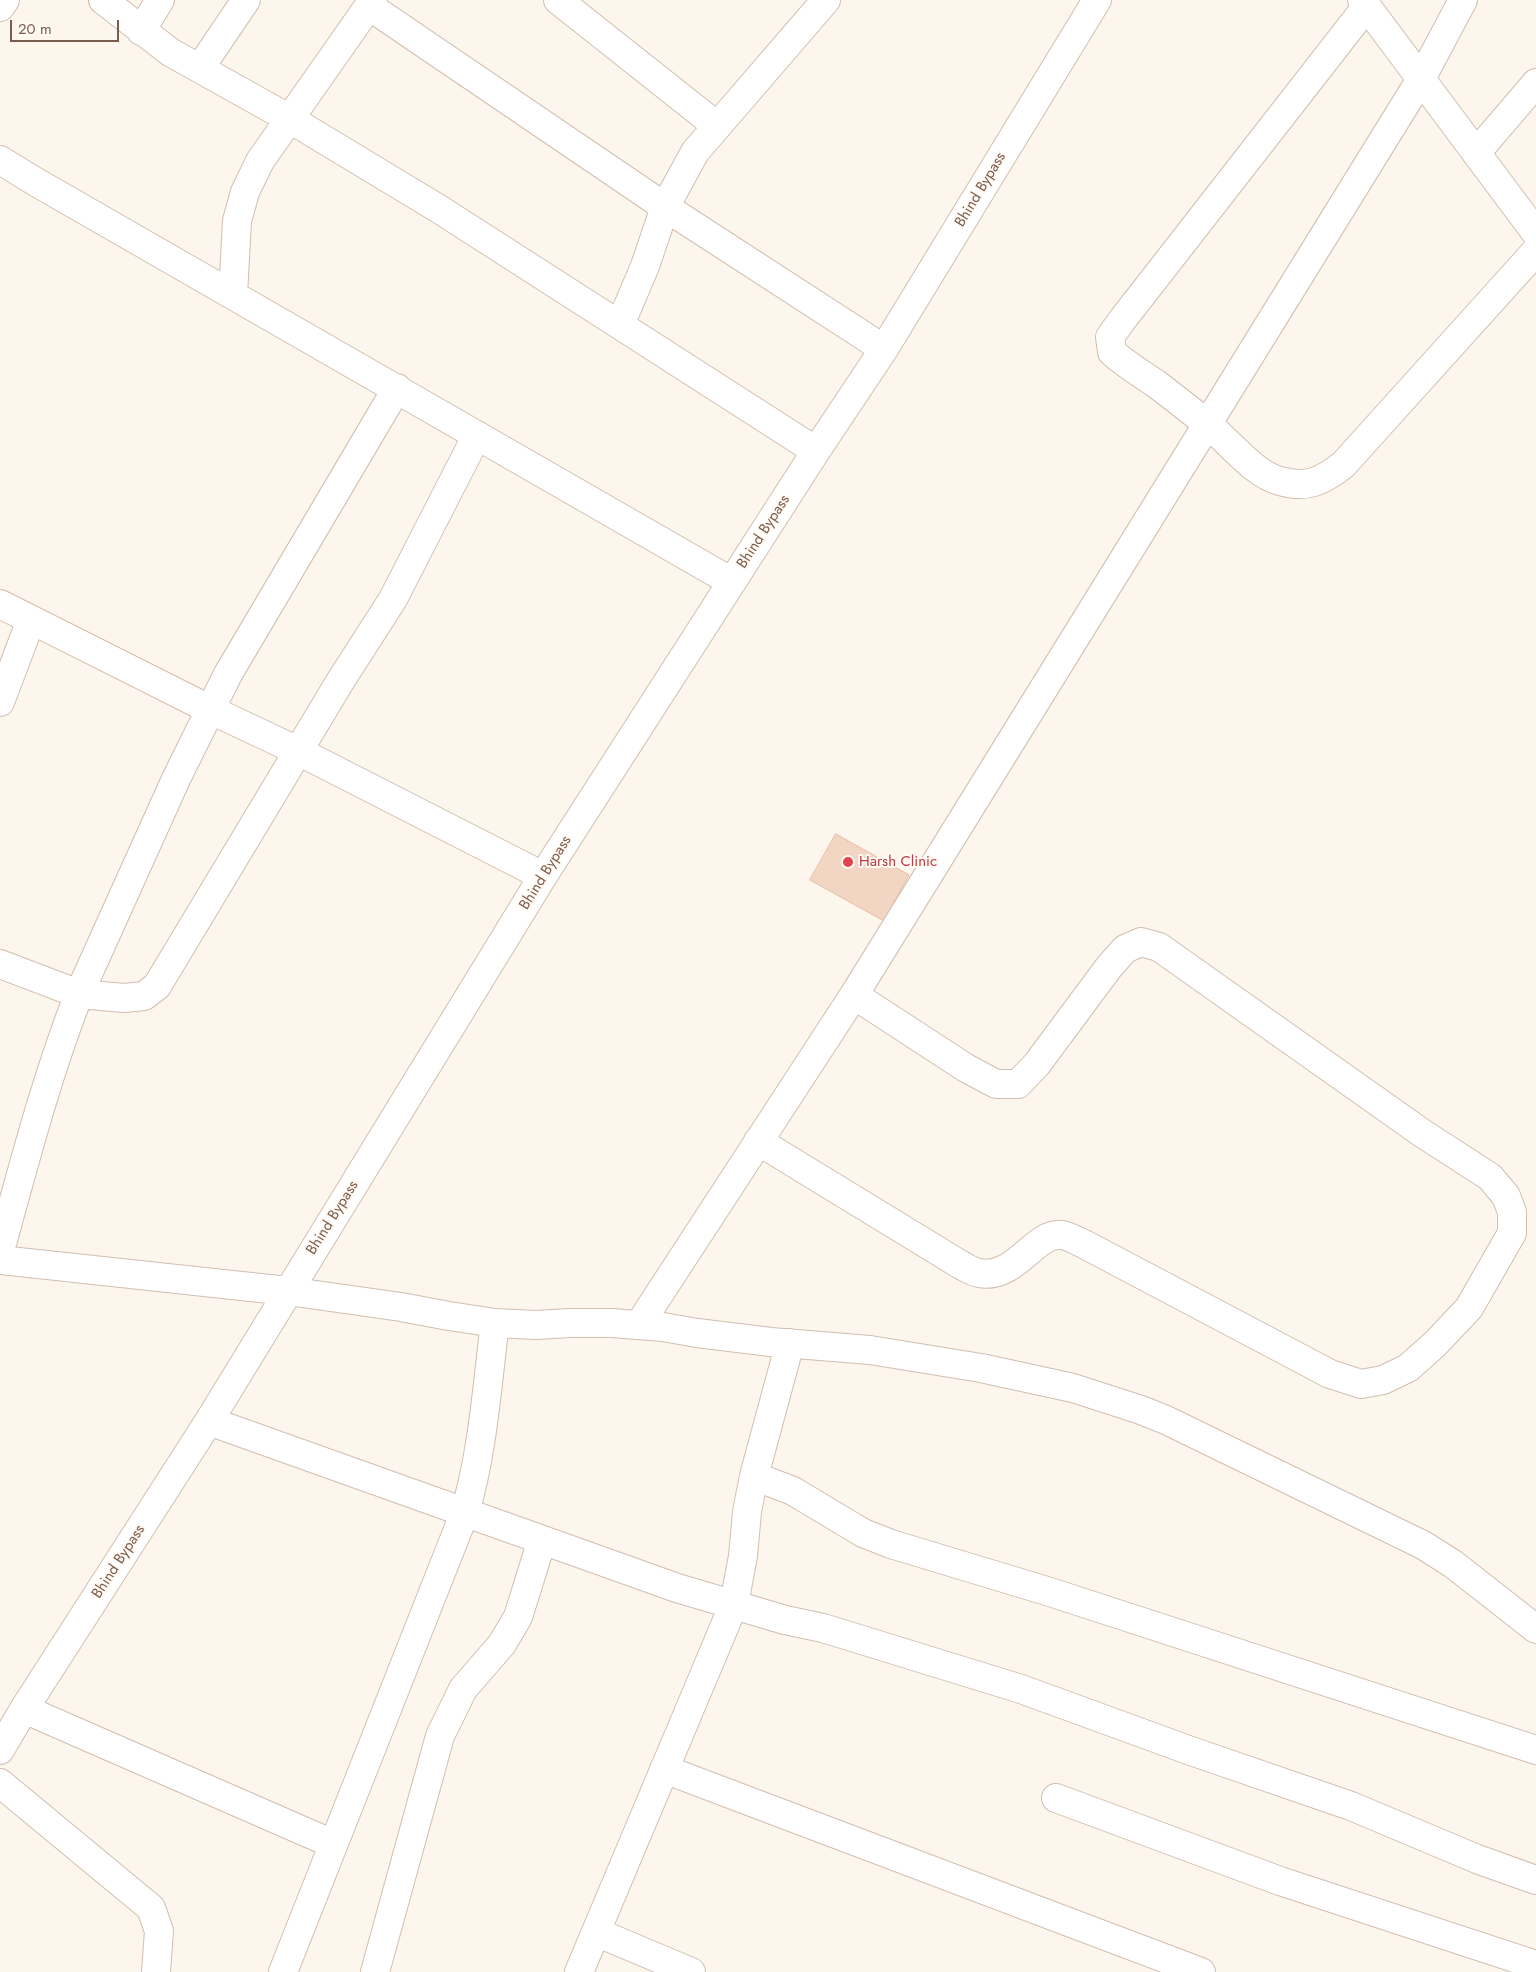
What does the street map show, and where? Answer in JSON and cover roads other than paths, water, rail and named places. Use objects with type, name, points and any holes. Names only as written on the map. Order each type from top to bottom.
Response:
[{"type":"street","points":[[0,7],[5,0]]},
{"type":"street","points":[[103,0],[170,52],[290,119],[439,209],[816,451]]},
{"type":"street","points":[[141,31],[160,0]]},
{"type":"street","points":[[200,68],[246,0]]},
{"type":"street","points":[[558,0],[717,126]]},
{"type":"street","points":[[620,324],[645,266],[665,207],[695,152],[825,0]]},
{"type":"street","name":"Bhind Bypass","points":[[0,1750],[24,1709],[209,1421],[543,876],[816,451],[884,349],[1097,0]]},
{"type":"street","points":[[639,1326],[854,994],[1421,80],[1463,0]]},
{"type":"street","points":[[233,295],[237,221],[245,192],[260,161],[371,3],[665,207],[884,349]]},
{"type":"street","points":[[1536,233],[1365,3],[1110,337],[1112,352],[1127,366],[1153,382],[1208,424],[1262,473],[1280,481],[1303,484],[1324,480],[1343,465],[1536,251]]},
{"type":"street","points":[[1476,153],[1536,83]]},
{"type":"street","points":[[0,160],[732,582]]},
{"type":"street","points":[[0,1251],[51,1068],[79,994],[176,779],[228,674],[396,388]]},
{"type":"street","points":[[0,964],[79,994],[124,998],[144,996],[157,986],[340,680],[393,599],[477,435]]},
{"type":"street","points":[[0,604],[211,710],[298,751],[543,876]]},
{"type":"street","points":[[0,702],[31,620]]},
{"type":"street","points":[[758,1141],[961,1265],[978,1273],[993,1273],[1014,1265],[1044,1239],[1061,1235],[1084,1244],[1330,1374],[1361,1384],[1383,1380],[1408,1368],[1435,1344],[1469,1308],[1512,1233],[1512,1212],[1506,1196],[1490,1177],[1422,1133],[1159,947],[1140,942],[1125,949],[1109,967],[1037,1064],[1018,1084],[996,1084],[966,1068],[854,994]]},
{"type":"street","points":[[0,1260],[288,1291],[495,1323],[536,1325],[612,1323],[870,1350],[981,1368],[1073,1388],[1142,1410],[1174,1424],[1423,1545],[1453,1564],[1536,1629]]},
{"type":"street","points":[[283,1972],[465,1512],[474,1482],[478,1457],[495,1323]]},
{"type":"street","points":[[579,1972],[734,1604],[754,1476],[790,1343]]},
{"type":"street","points":[[209,1421],[677,1588],[785,1620],[823,1628],[1021,1689],[1191,1751],[1351,1806],[1477,1859],[1536,1880]]},
{"type":"street","points":[[754,1476],[793,1491],[863,1533],[891,1544],[1050,1592],[1536,1750]]},
{"type":"street","points":[[375,1972],[440,1736],[463,1689],[502,1644],[518,1617],[542,1540]]},
{"type":"street","points":[[24,1709],[333,1844]]},
{"type":"street","points":[[664,1769],[1201,1972]]},
{"type":"street","points":[[0,1783],[151,1908],[160,1931],[156,1972]]},
{"type":"street","points":[[1056,1798],[1280,1881],[1536,1965]]},
{"type":"street","points":[[596,1932],[691,1972]]},
{"type":"place","name":"Harsh Clinic","points":[[848,862]]}]
